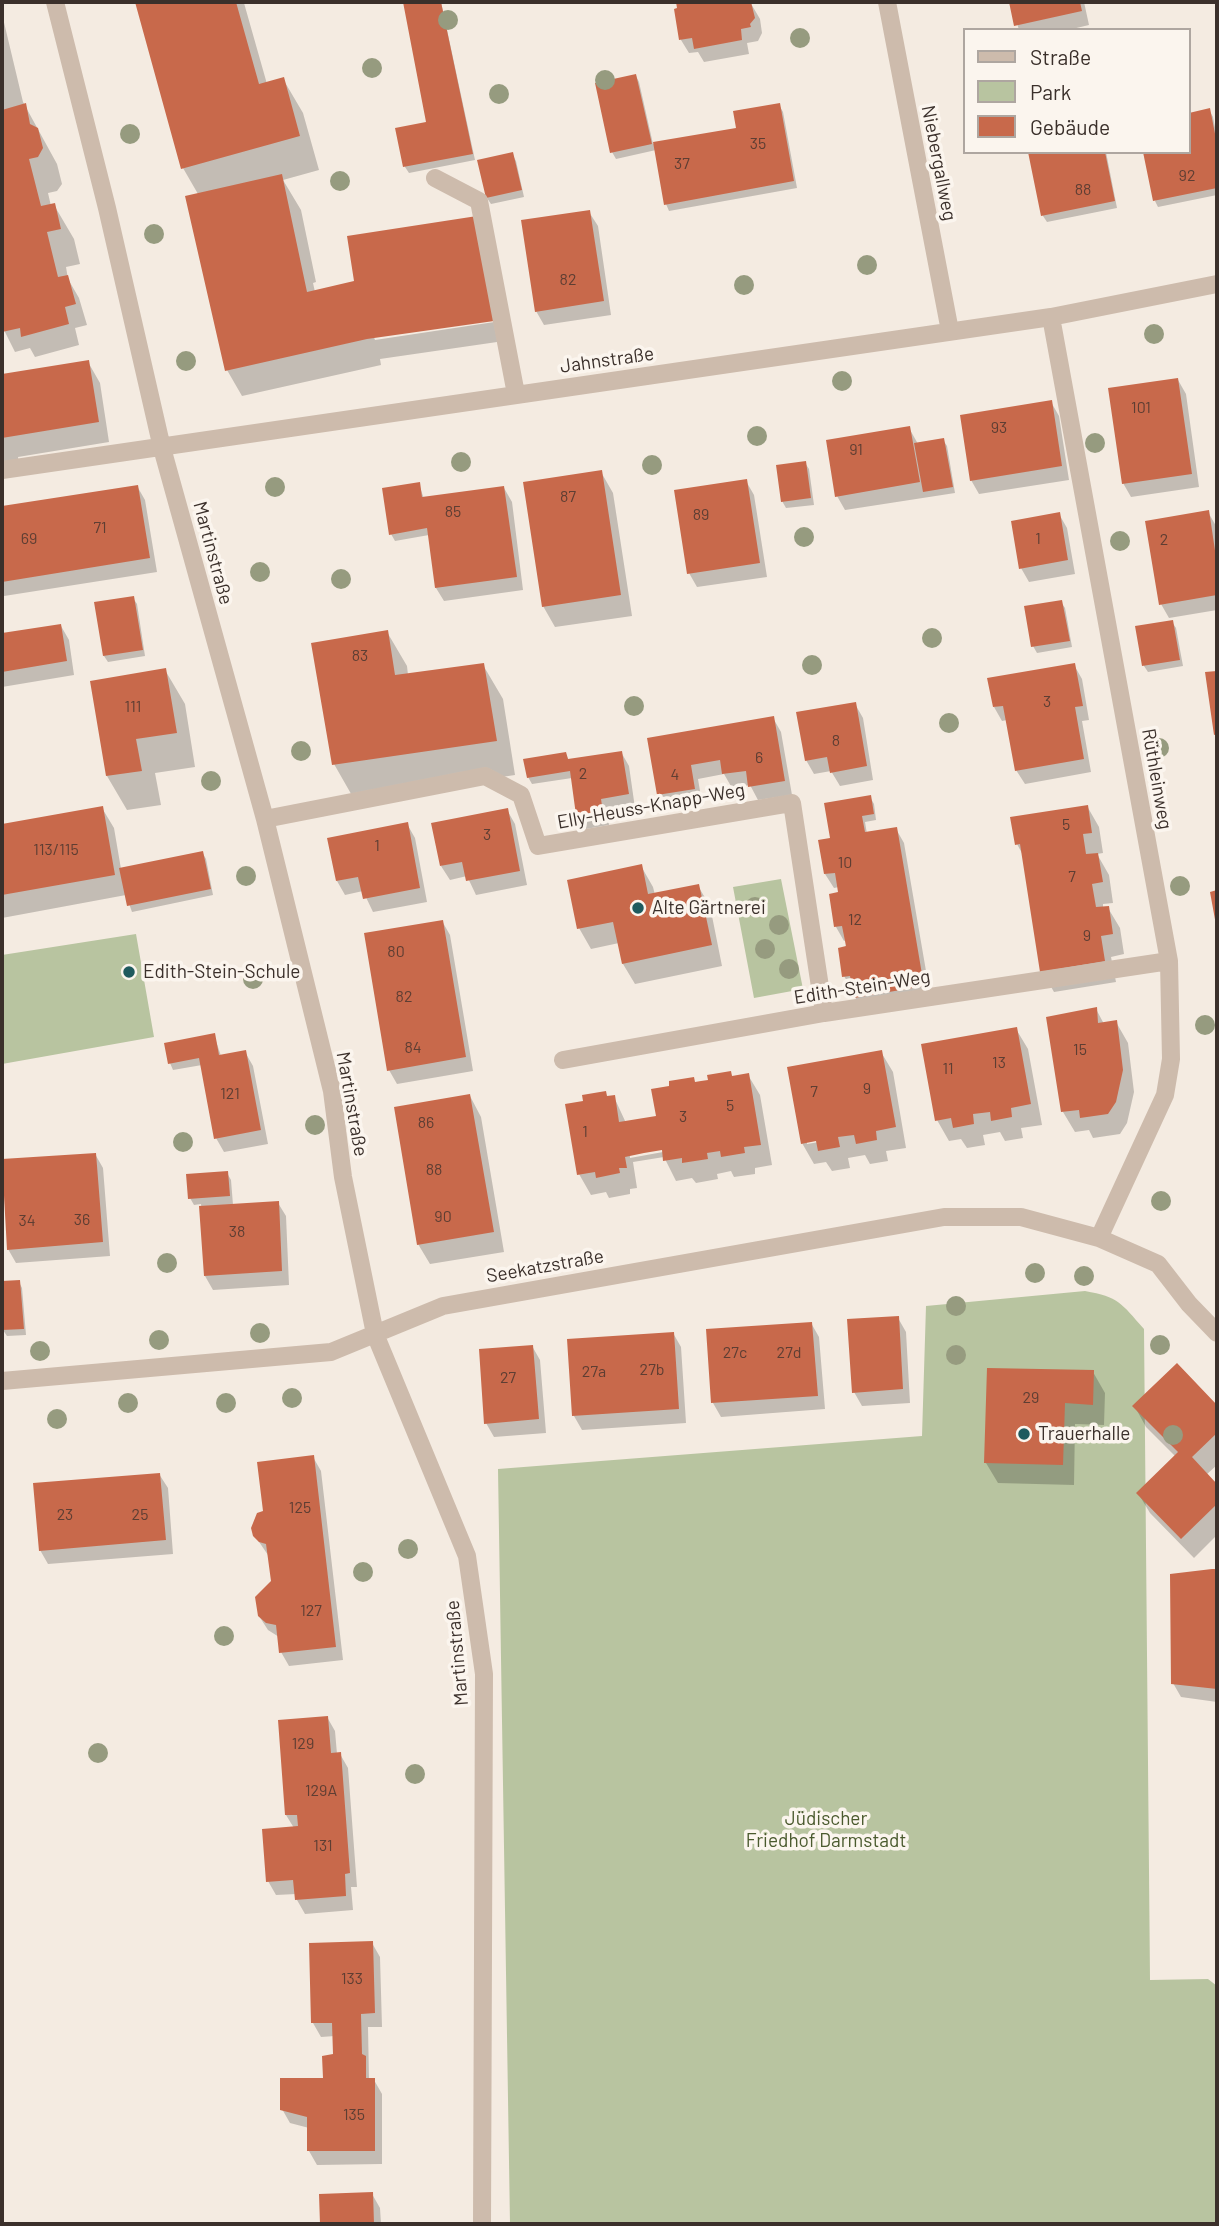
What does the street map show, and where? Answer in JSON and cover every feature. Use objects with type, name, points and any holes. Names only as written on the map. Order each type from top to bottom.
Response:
[{"type":"street","name":"Martinstraße","points":[[55,2],[110,221],[162,448],[265,819],[332,1091],[343,1177],[375,1334],[467,1556],[484,1674],[482,2224]]},
{"type":"street","name":"Niebergallweg","points":[[887,2],[950,331]]},
{"type":"street","points":[[435,178],[479,201],[516,394]]},
{"type":"street","name":"Jahnstraße","points":[[2,470],[1051,317],[1217,284]]},
{"type":"street","name":"Rüthleinweg","points":[[1051,317],[1169,961],[1171,1059],[1164,1095],[1099,1238]]},
{"type":"street","name":"Elly-Heuss-Knapp-Weg","points":[[265,819],[485,776],[521,795],[538,846],[792,803],[824,1013]]},
{"type":"street","name":"Edith-Stein-Weg","points":[[563,1060],[824,1013],[1169,961]]},
{"type":"street","name":"Seekatzstraße","points":[[2,1381],[331,1352],[443,1306],[944,1217],[1021,1217],[1099,1238],[1158,1264],[1189,1304],[1217,1333]]},
{"type":"green space","points":[[781,879],[803,989],[754,998],[733,887]]},
{"type":"green space","points":[[136,934],[154,1037],[2,1064],[2,955]]},
{"type":"green space","name":"Jüdischer Friedhof Darmstadt","points":[[1085,1291],[1119,1302],[1144,1329],[1150,1980],[1208,1979],[1217,1986],[1217,2224],[510,2224],[498,1469],[922,1436],[926,1306]]},
{"type":"building","points":[[135,2],[236,2],[259,84],[284,77],[300,136],[181,169]]},
{"type":"building","points":[[403,2],[441,2],[473,154],[403,167],[395,128],[426,122]]},
{"type":"building","points":[[676,2],[751,2],[755,18],[750,24],[751,27],[741,29],[742,40],[694,49],[692,38],[679,40],[674,9],[677,8]]},
{"type":"building","points":[[1009,2],[1080,2],[1082,11],[1014,26]]},
{"type":"building","points":[[636,74],[652,144],[610,153],[595,83]]},
{"type":"building","points":[[26,103],[30,124],[38,128],[43,148],[38,157],[29,159],[41,206],[55,203],[61,229],[47,232],[58,277],[68,275],[76,304],[65,307],[69,324],[21,337],[20,328],[2,332],[2,110]]},
{"type":"building","points":[[780,103],[794,181],[664,205],[653,142],[736,128],[733,111]]},
{"type":"building","points":[[1210,108],[1217,144],[1217,188],[1153,201],[1143,154],[1191,154],[1191,113]]},
{"type":"building","points":[[513,152],[522,190],[486,198],[477,160]]},
{"type":"building","points":[[1028,154],[1105,154],[1115,201],[1041,216]]},
{"type":"building","points":[[282,174],[307,292],[354,281],[347,236],[477,216],[494,321],[367,339],[225,371],[185,196]]},
{"type":"building","points":[[590,210],[604,301],[535,312],[521,220]]},
{"type":"building","points":[[89,360],[99,422],[2,438],[2,374]]},
{"type":"building","points":[[1178,378],[1192,474],[1122,484],[1108,388]]},
{"type":"building","points":[[1052,400],[1062,466],[970,481],[960,415]]},
{"type":"building","points":[[910,426],[920,482],[835,497],[826,440]]},
{"type":"building","points":[[944,438],[953,487],[923,492],[914,443]]},
{"type":"building","points":[[806,461],[811,498],[781,502],[776,465]]},
{"type":"building","points":[[602,470],[621,595],[542,607],[523,482]]},
{"type":"building","points":[[747,479],[760,563],[687,574],[674,490]]},
{"type":"building","points":[[420,482],[422,497],[504,486],[517,577],[435,588],[427,528],[389,535],[382,488]]},
{"type":"building","points":[[138,485],[150,558],[2,582],[2,506]]},
{"type":"building","points":[[1209,510],[1217,564],[1217,595],[1159,605],[1145,521]]},
{"type":"building","points":[[1060,512],[1068,560],[1019,569],[1011,521]]},
{"type":"building","points":[[134,596],[143,650],[103,656],[94,602]]},
{"type":"building","points":[[1062,600],[1070,641],[1031,647],[1024,606]]},
{"type":"building","points":[[1173,620],[1180,660],[1142,666],[1135,626]]},
{"type":"building","points":[[61,624],[67,661],[2,672],[2,633]]},
{"type":"building","points":[[388,630],[395,675],[484,663],[497,741],[332,765],[311,643]]},
{"type":"building","points":[[1075,663],[1083,706],[1075,707],[1084,759],[1015,771],[1003,706],[993,707],[987,678]]},
{"type":"building","points":[[166,668],[177,733],[136,739],[142,771],[106,776],[90,681]]},
{"type":"building","points":[[1217,671],[1217,734],[1214,735],[1205,672]]},
{"type":"building","points":[[856,702],[867,766],[830,773],[827,757],[805,761],[796,712]]},
{"type":"building","points":[[774,716],[785,781],[748,787],[746,771],[722,774],[720,760],[691,765],[695,789],[657,795],[647,738]]},
{"type":"building","points":[[622,751],[629,794],[601,799],[603,812],[576,815],[570,771],[527,778],[523,759],[566,752],[568,759]]},
{"type":"building","points":[[871,795],[874,814],[862,816],[865,832],[897,827],[924,986],[854,998],[850,976],[842,977],[838,948],[846,946],[842,926],[834,927],[829,894],[838,892],[835,873],[824,874],[818,840],[830,838],[824,803]]},
{"type":"building","points":[[1088,805],[1092,833],[1083,834],[1086,854],[1098,853],[1103,882],[1092,884],[1096,907],[1109,906],[1113,934],[1101,936],[1105,961],[1040,972],[1020,844],[1015,845],[1010,817]]},
{"type":"building","points":[[103,806],[115,875],[2,895],[2,824]]},
{"type":"building","points":[[508,808],[520,871],[466,881],[462,862],[440,866],[431,823]]},
{"type":"building","points":[[408,822],[420,888],[363,899],[358,877],[336,881],[327,838]]},
{"type":"building","points":[[203,851],[211,889],[127,906],[119,868]]},
{"type":"building","name":"Alte Gärtnerei","points":[[642,864],[648,894],[699,884],[712,945],[622,964],[613,922],[577,929],[567,880]]},
{"type":"building","points":[[1217,890],[1217,925],[1216,925],[1210,892]]},
{"type":"building","points":[[443,920],[466,1057],[387,1071],[364,933]]},
{"type":"building","points":[[1097,1007],[1098,1023],[1117,1020],[1123,1070],[1116,1102],[1108,1114],[1080,1118],[1079,1110],[1061,1112],[1046,1017]]},
{"type":"building","points":[[1017,1027],[1031,1104],[1011,1108],[1012,1117],[991,1121],[990,1112],[973,1114],[974,1124],[953,1128],[951,1118],[935,1121],[921,1044]]},
{"type":"building","points":[[215,1033],[219,1055],[246,1050],[261,1130],[214,1139],[199,1058],[168,1064],[164,1043]]},
{"type":"building","points":[[882,1050],[896,1127],[876,1131],[877,1140],[856,1144],[854,1135],[838,1137],[840,1147],[818,1151],[816,1141],[801,1144],[787,1067]]},
{"type":"building","points":[[731,1071],[732,1076],[749,1073],[761,1145],[744,1147],[745,1153],[721,1157],[720,1151],[707,1153],[708,1159],[682,1163],[682,1158],[663,1161],[662,1150],[625,1157],[627,1168],[619,1168],[620,1173],[596,1178],[595,1172],[577,1175],[565,1104],[583,1101],[582,1095],[606,1091],[607,1096],[615,1095],[619,1122],[656,1116],[651,1089],[669,1086],[669,1081],[694,1077],[695,1082],[708,1080],[707,1075]]},
{"type":"building","points":[[470,1094],[494,1232],[417,1245],[394,1107]]},
{"type":"building","points":[[96,1153],[103,1242],[7,1250],[2,1159]]},
{"type":"building","points":[[228,1171],[230,1196],[188,1199],[186,1174]]},
{"type":"building","points":[[279,1201],[282,1271],[204,1276],[199,1206]]},
{"type":"building","points":[[20,1280],[24,1329],[2,1330],[2,1281]]},
{"type":"building","points":[[899,1316],[903,1389],[852,1393],[847,1319]]},
{"type":"building","points":[[812,1322],[818,1396],[711,1403],[706,1329]]},
{"type":"building","points":[[674,1332],[679,1409],[572,1416],[567,1339]]},
{"type":"building","points":[[533,1345],[539,1419],[484,1424],[479,1349]]},
{"type":"building","points":[[1177,1363],[1217,1405],[1217,1433],[1192,1457],[1217,1484],[1217,1504],[1181,1539],[1136,1493],[1178,1452],[1132,1406]]},
{"type":"building","name":"Trauerhalle","points":[[987,1368],[1094,1370],[1093,1405],[1065,1403],[1063,1465],[984,1463]]},
{"type":"building","points":[[314,1455],[336,1647],[279,1653],[276,1625],[266,1623],[258,1616],[255,1597],[271,1581],[266,1544],[253,1536],[251,1528],[257,1513],[263,1511],[257,1462]]},
{"type":"building","points":[[160,1473],[166,1540],[39,1551],[33,1483]]},
{"type":"building","points":[[1217,1569],[1217,1689],[1171,1684],[1170,1574]]},
{"type":"building","points":[[328,1716],[331,1753],[341,1752],[350,1873],[345,1874],[346,1896],[295,1900],[293,1880],[266,1882],[262,1829],[298,1826],[297,1815],[285,1815],[278,1720]]},
{"type":"building","points":[[373,1941],[375,2013],[361,2014],[362,2054],[366,2056],[366,2078],[375,2078],[375,2151],[307,2151],[307,2117],[280,2110],[280,2078],[323,2078],[322,2056],[333,2054],[332,2023],[311,2023],[309,1943]]},
{"type":"building","points":[[373,2192],[374,2224],[320,2224],[319,2194]]},
{"type":"place","name":"Alte Gärtnerei","points":[[638,908]]},
{"type":"place","name":"Edith-Stein-Schule","points":[[129,972]]},
{"type":"place","name":"Trauerhalle","points":[[1024,1434]]}]
